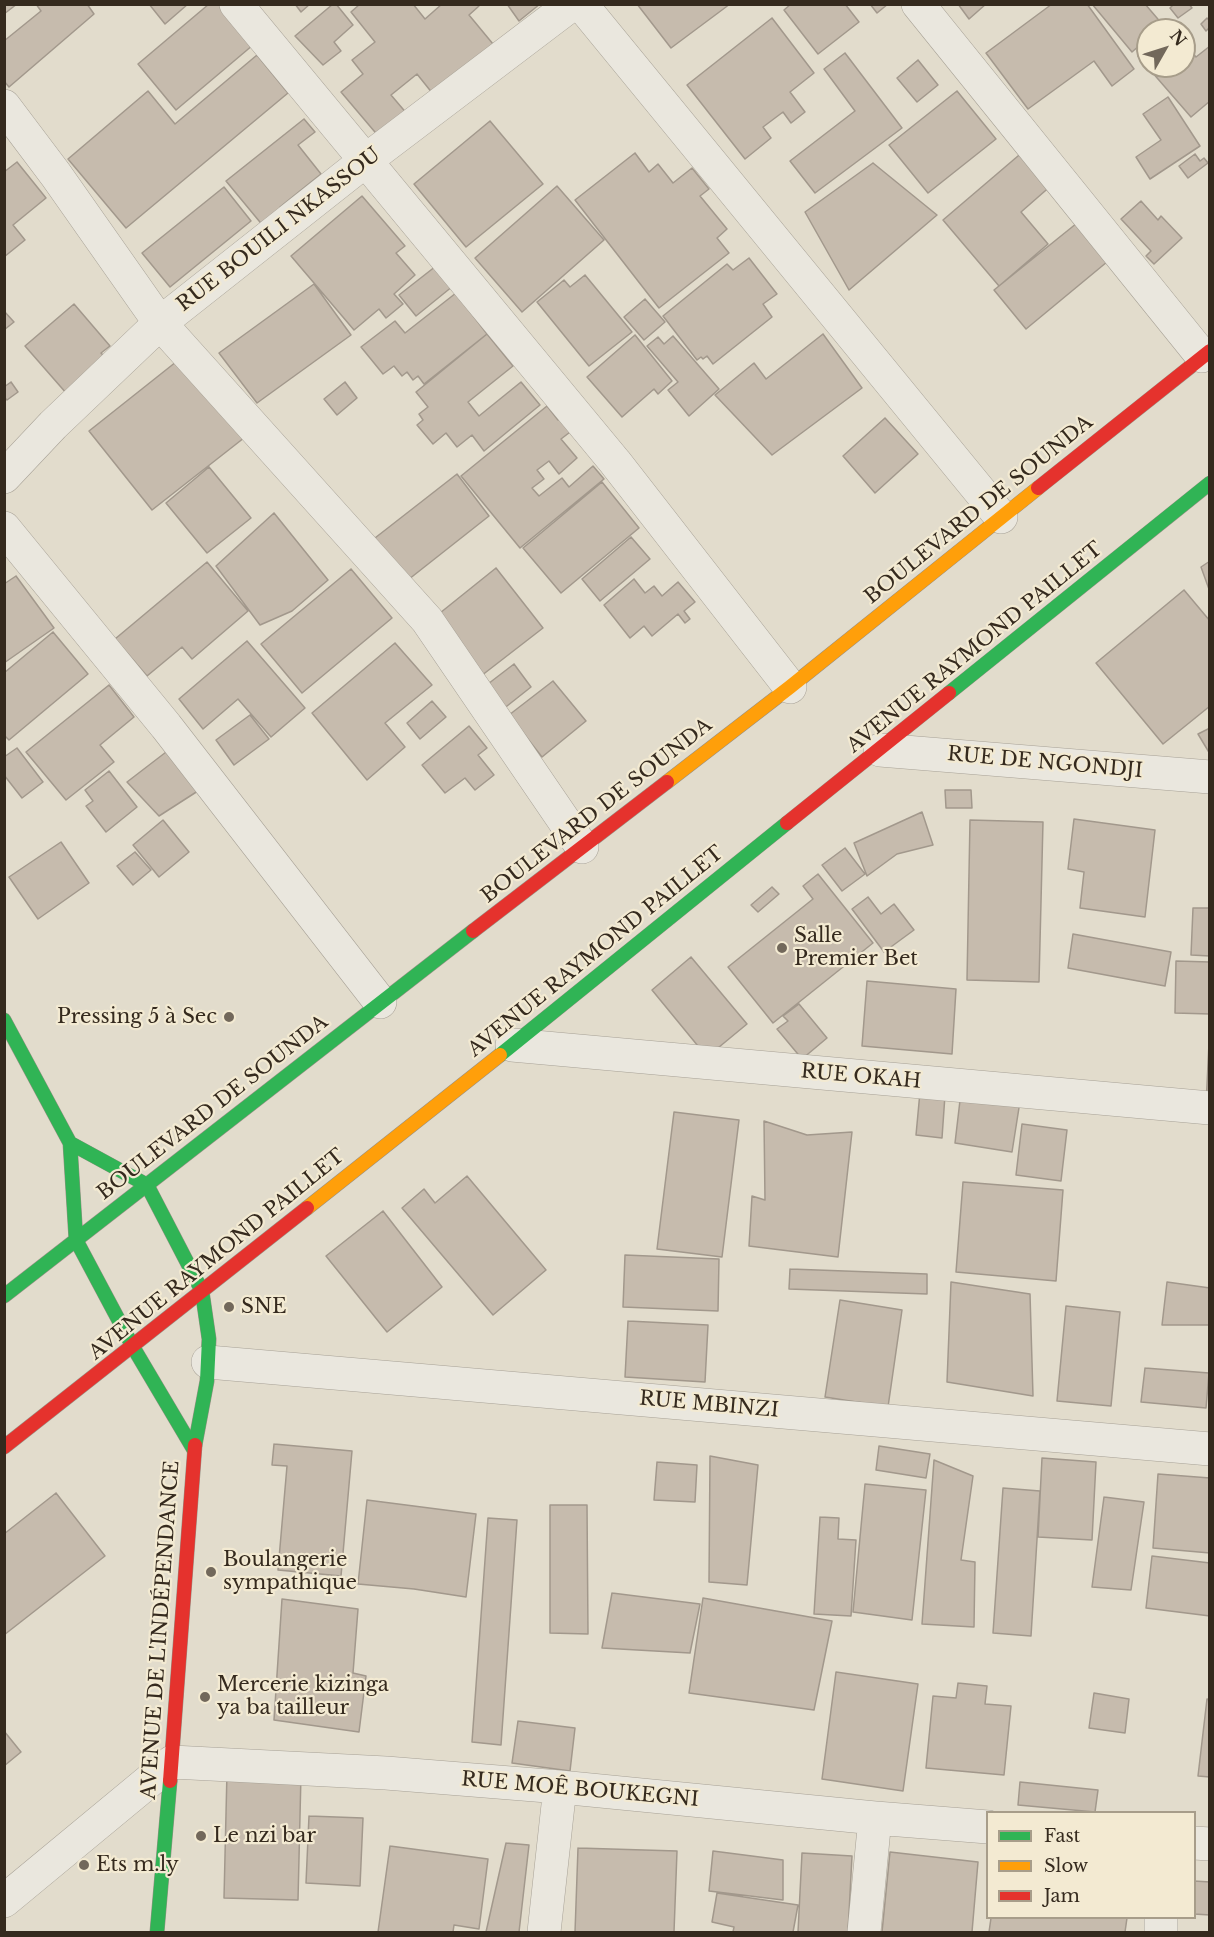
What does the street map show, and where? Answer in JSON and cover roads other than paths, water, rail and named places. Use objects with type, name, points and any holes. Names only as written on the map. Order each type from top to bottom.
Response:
[{"type":"main road","name":"BOULEVARD DE SOUNDA","points":[[4,1296],[380,1002],[790,687],[1206,353]]},
{"type":"main road","name":"AVENUE RAYMOND PAILLET","points":[[4,1448],[512,1045],[1209,483]]},
{"type":"main road","points":[[4,1020],[69,1143],[76,1240]]},
{"type":"main road","points":[[69,1143],[147,1185]]},
{"type":"main road","name":"AVENUE DE L'INDÉPENDANCE","points":[[147,1185],[202,1291],[209,1339],[207,1381],[194,1450],[172,1762],[157,1932]]},
{"type":"main road","name":"AVENUE DE L'INDÉPENDANCE","points":[[76,1240],[133,1347],[194,1450]]},
{"type":"street","points":[[236,4],[615,462],[790,687]]},
{"type":"street","name":"RUE BOUILI NKASSOU","points":[[4,477],[159,323],[365,161],[572,4]]},
{"type":"street","points":[[581,4],[1001,517]]},
{"type":"street","points":[[918,4],[1206,353]]},
{"type":"street","points":[[4,106],[56,175],[159,323],[427,620],[582,847]]},
{"type":"street","points":[[4,528],[166,726],[380,1002]]},
{"type":"street","name":"RUE DE NGONDJI","points":[[880,750],[1209,777]]},
{"type":"street","name":"RUE OKAH","points":[[512,1045],[1209,1108]]},
{"type":"street","name":"RUE MBINZI","points":[[207,1362],[1209,1449]]},
{"type":"street","points":[[4,1901],[172,1762]]},
{"type":"street","name":"RUE MOÊ BOUKEGNI","points":[[172,1762],[386,1773],[986,1827]]},
{"type":"street","points":[[544,1932],[560,1787]]},
{"type":"street","points":[[864,1932],[875,1818]]},
{"type":"place","name":"Salle Premier Bet","points":[[782,948]]},
{"type":"place","name":"Pressing 5 à Sec","points":[[229,1017]]},
{"type":"place","name":"SNE","points":[[229,1307]]},
{"type":"place","name":"Boulangerie sympathique","points":[[211,1572]]},
{"type":"place","name":"Mercerie kizinga ya ba tailleur","points":[[205,1697]]},
{"type":"place","name":"Le nzi bar","points":[[201,1836]]},
{"type":"place","name":"Ets m.ly","points":[[84,1865]]}]
